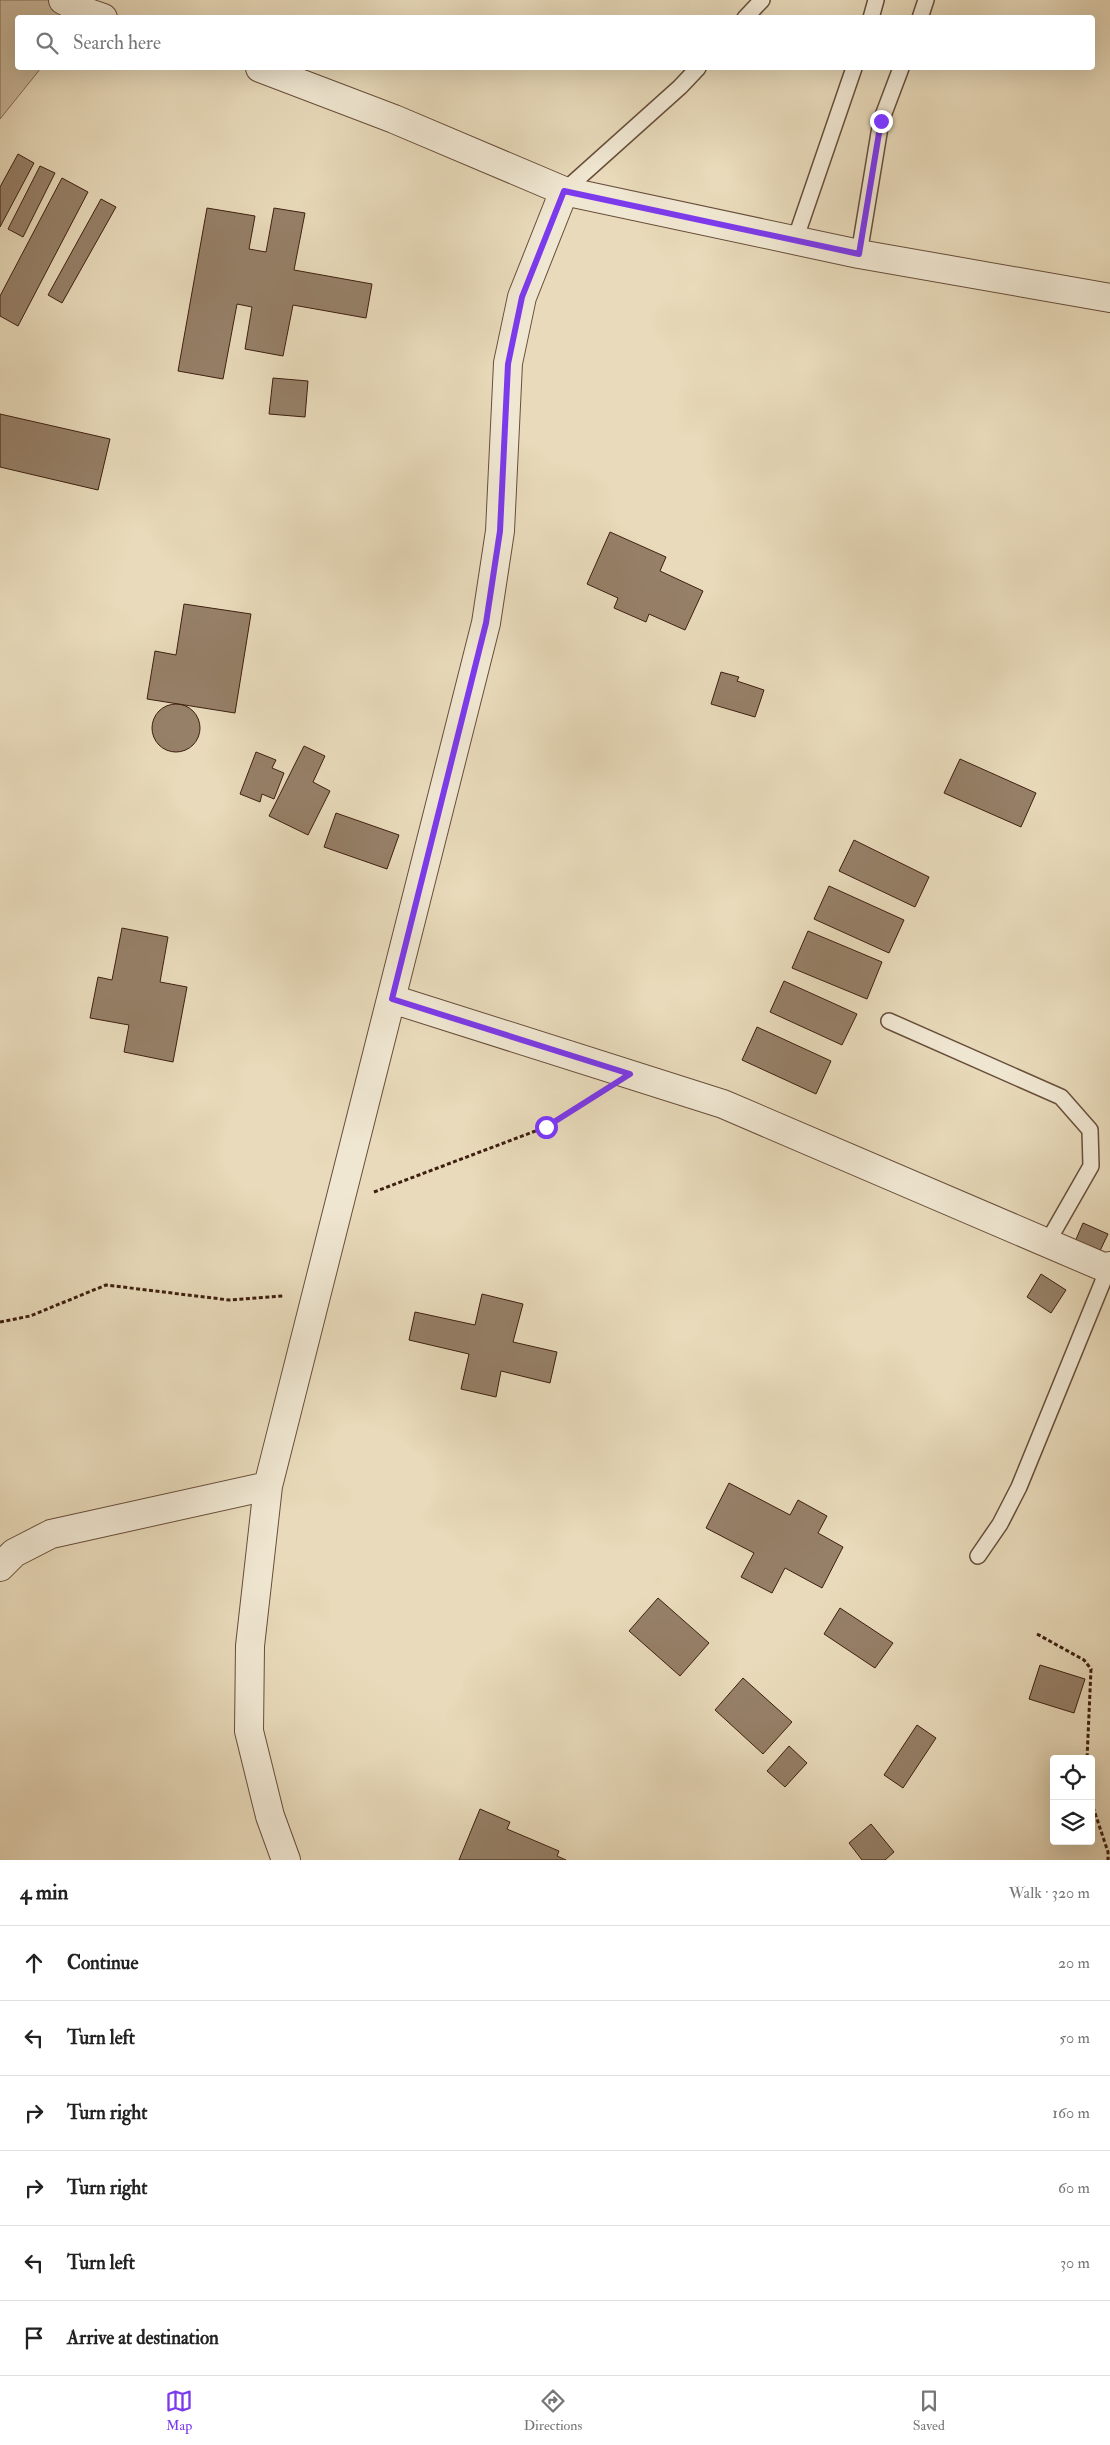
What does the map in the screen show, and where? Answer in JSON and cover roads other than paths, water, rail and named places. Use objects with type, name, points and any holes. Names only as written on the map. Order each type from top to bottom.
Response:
[{"type":"street","points":[[63,0],[94,15]]},
{"type":"street","points":[[265,70],[394,120],[564,191],[859,254],[1110,298]]},
{"type":"street","points":[[286,1860],[270,1816],[249,1731],[250,1646],[268,1486],[486,623],[500,531],[508,364],[522,297],[564,191]]},
{"type":"street","points":[[392,999],[723,1104],[1109,1268]]},
{"type":"street","points":[[0,1567],[14,1553],[51,1534],[268,1486]]},
{"type":"lane","points":[[749,15],[762,0]]},
{"type":"lane","points":[[871,15],[876,0]]},
{"type":"lane","points":[[921,15],[926,0]]},
{"type":"lane","points":[[564,191],[680,87],[696,70]]},
{"type":"lane","points":[[795,240],[853,70]]},
{"type":"lane","points":[[859,254],[881,121],[900,70]]},
{"type":"lane","points":[[889,1021],[1061,1097],[1090,1130],[1091,1166],[1047,1243]]},
{"type":"lane","points":[[978,1556],[1000,1524],[1018,1487],[1109,1268]]}]
